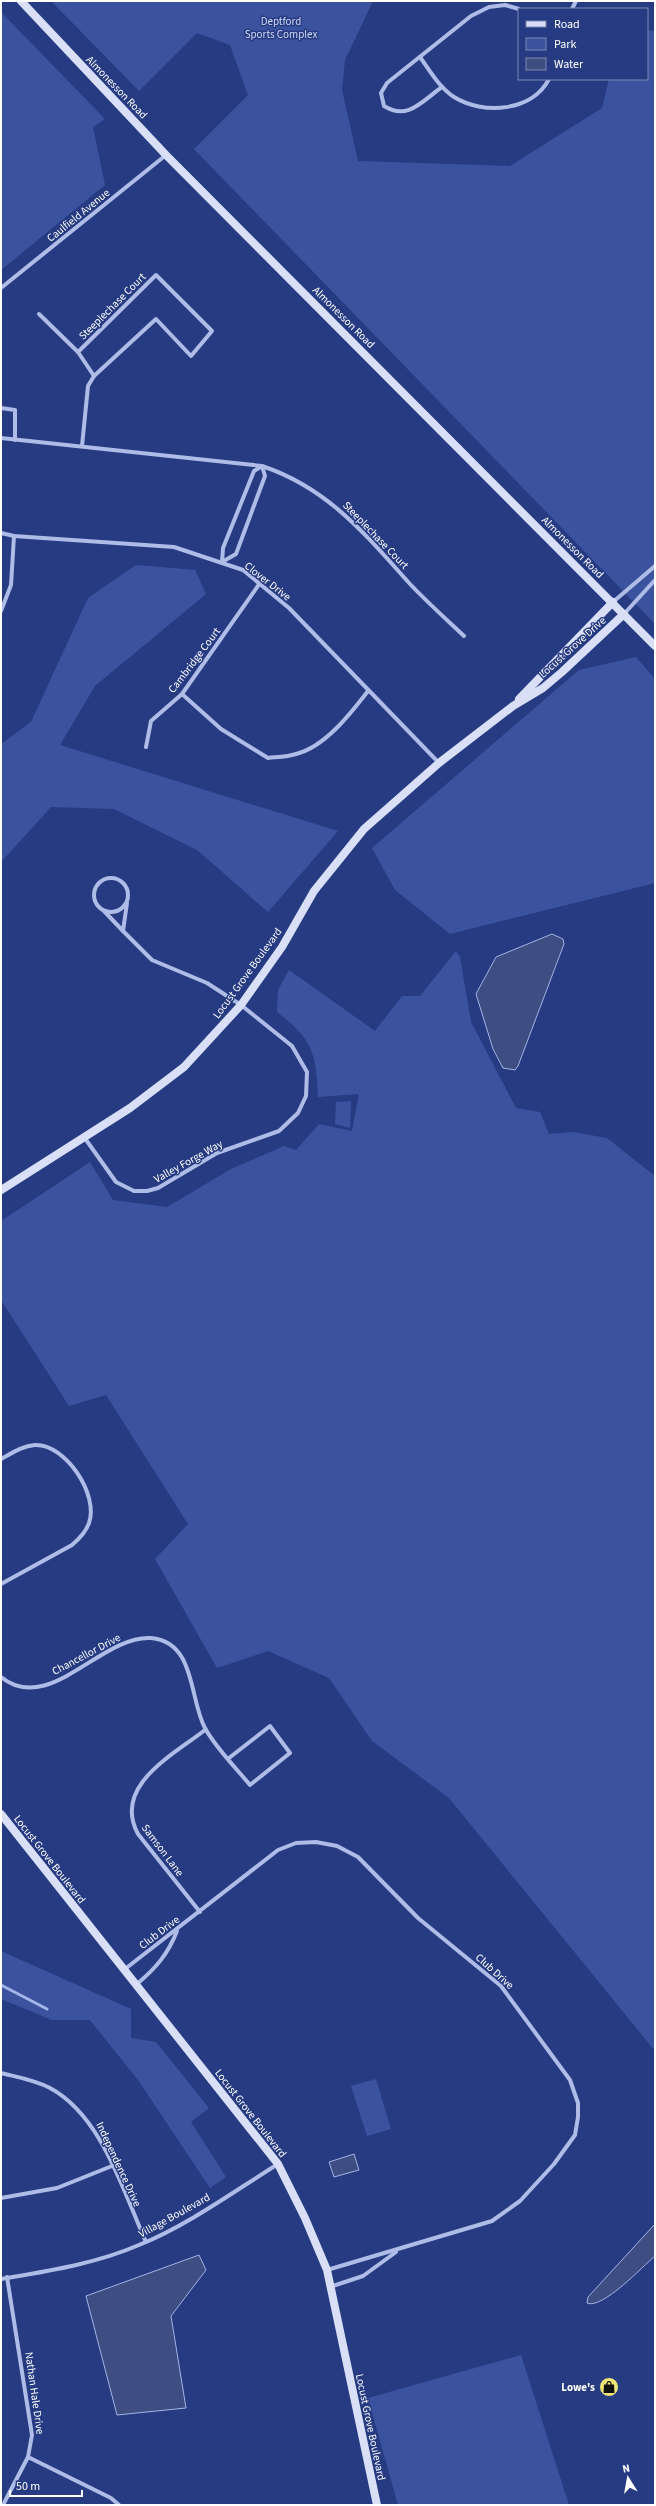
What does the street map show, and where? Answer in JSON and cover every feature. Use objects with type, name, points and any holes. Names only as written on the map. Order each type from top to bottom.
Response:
[{"type":"street","name":"Almonesson Road","points":[[21,1],[166,155],[613,602],[655,646]]},
{"type":"street","points":[[442,87],[406,113],[394,112],[384,106],[381,93],[387,83],[471,16],[489,7],[505,5],[518,9]]},
{"type":"street","points":[[420,57],[442,87],[469,104],[496,109],[523,103],[545,87],[548,80]]},
{"type":"street","name":"Caulfield Avenue","points":[[1,288],[166,155]]},
{"type":"street","name":"Steeplechase Court","points":[[78,352],[156,275],[212,331],[191,356],[156,319],[94,376],[88,386],[82,446]]},
{"type":"street","name":"Steeplechase Court","points":[[39,314],[78,352],[94,376]]},
{"type":"street","points":[[1,408],[15,410],[15,440]]},
{"type":"street","name":"Steeplechase Court","points":[[1,438],[262,466],[310,487],[336,506],[383,553],[410,584],[464,636]]},
{"type":"street","points":[[262,466],[265,476],[236,554],[222,562],[223,548],[254,471],[262,466]]},
{"type":"street","name":"Clover Drive","points":[[1,532],[14,536],[174,547],[242,570],[260,583],[289,608],[368,691],[439,762]]},
{"type":"street","points":[[1,612],[11,585],[14,536]]},
{"type":"street","points":[[613,602],[655,566]]},
{"type":"street","points":[[624,614],[655,580]]},
{"type":"street","name":"Cambridge Court","points":[[146,747],[151,721],[182,694],[260,583]]},
{"type":"street","name":"Locust Grove Drive","points":[[513,706],[537,678],[613,602]]},
{"type":"street","name":"Locust Grove Drive","points":[[439,762],[513,706],[543,688],[624,614]]},
{"type":"street","points":[[182,694],[221,729],[268,758],[297,754],[315,745],[345,721],[368,691]]},
{"type":"street","name":"Locust Grove Boulevard","points":[[1,1190],[159,1087],[207,1044],[241,1005],[282,947],[314,891],[344,853],[384,809],[439,762]]},
{"type":"street","points":[[123,931],[127,902],[128,891],[122,881],[106,878],[97,885],[94,891],[95,902],[102,910],[114,912],[120,910],[127,902]]},
{"type":"street","name":"Valley Forge Way","points":[[84,1137],[116,1182],[134,1191],[147,1191],[158,1188],[217,1153],[271,1135],[286,1125],[298,1113],[306,1096],[308,1080],[305,1066],[292,1046],[241,1005],[207,983],[152,960],[102,910]]},
{"type":"street","points":[[1,1458],[18,1450],[35,1445],[57,1451],[73,1466],[87,1494],[90,1507],[89,1522],[80,1539],[72,1545],[1,1584]]},
{"type":"street","name":"Chancellor Drive","points":[[1,1677],[9,1683],[22,1688],[42,1687],[126,1642],[136,1639],[153,1638],[174,1648],[183,1658],[198,1712],[205,1730],[250,1786],[290,1754],[270,1726],[229,1758]]},
{"type":"street","name":"Samson Lane","points":[[200,1912],[138,1834],[132,1822],[131,1803],[137,1788],[145,1778],[205,1730]]},
{"type":"street","name":"Locust Grove Boulevard","points":[[1,1814],[278,2164],[305,2218],[326,2270],[377,2505]]},
{"type":"street","name":"Club Drive","points":[[125,1969],[178,1930],[266,1858],[288,1846],[316,1842],[344,1849],[367,1866],[418,1918],[501,1986],[570,2080],[578,2103],[578,2117],[574,2135],[554,2164],[520,2201],[492,2221],[399,2250],[326,2270]]},
{"type":"street","points":[[137,1984],[160,1964],[170,1949],[178,1930]]},
{"type":"street","name":"Independence Drive","points":[[1,2073],[43,2085],[71,2103],[94,2128],[146,2242]]},
{"type":"street","name":"Village Boulevard","points":[[1,2279],[86,2263],[146,2242],[187,2221],[278,2164]]},
{"type":"street","points":[[1,2198],[57,2188],[112,2166]]},
{"type":"street","points":[[330,2287],[363,2276],[399,2250]]},
{"type":"street","name":"Nathan Hale Drive","points":[[3,2505],[28,2457],[32,2440],[32,2425],[7,2278]]},
{"type":"street","points":[[28,2457],[110,2498],[119,2505]]},
{"type":"green space","name":"Deptford Sports Complex","points":[[51,1],[373,1],[345,60],[342,90],[358,161],[510,166],[602,108],[609,80],[648,80],[648,30],[655,31],[655,624],[194,149],[248,95],[230,45],[197,33],[139,91]]},
{"type":"green space","points":[[1,12],[105,119],[93,127],[105,185],[1,270]]},
{"type":"green space","points":[[136,565],[195,570],[206,594],[95,686],[60,745],[338,831],[268,912],[197,850],[114,809],[51,807],[1,862],[1,744],[31,722],[88,598]]},
{"type":"green space","points":[[636,657],[655,679],[655,883],[450,934],[395,890],[372,848],[579,670]]},
{"type":"green space","points":[[456,951],[460,957],[471,1022],[516,1108],[540,1112],[549,1134],[573,1132],[607,1138],[655,1176],[655,2051],[449,1798],[372,1741],[329,1678],[268,1651],[217,1668],[155,1559],[188,1524],[106,1395],[69,1406],[1,1300],[1,1221],[90,1162],[113,1200],[167,1207],[231,1169],[284,1146],[296,1150],[319,1124],[352,1131],[359,1094],[318,1097],[316,1069],[310,1048],[298,1031],[277,1012],[278,990],[289,970],[375,1031],[402,996],[420,996]]},
{"type":"green space","points":[[351,1101],[350,1128],[335,1124],[336,1102]]},
{"type":"green space","points":[[1,1951],[131,2009],[131,2038],[156,2042],[209,2108],[191,2122],[226,2177],[210,2188],[138,2080],[90,2020],[52,2020],[1,1999]]},
{"type":"green space","points":[[376,2079],[391,2129],[367,2136],[351,2086]]},
{"type":"green space","points":[[521,2355],[569,2505],[398,2505],[368,2398]]},
{"type":"water","points":[[552,934],[563,939],[564,944],[518,1066],[515,1070],[503,1068],[493,1049],[476,994],[496,957]]},
{"type":"water","points":[[354,2154],[359,2170],[334,2177],[329,2162]]},
{"type":"water","points":[[655,2224],[655,2256],[612,2294],[594,2303],[587,2303],[588,2297]]},
{"type":"water","points":[[199,2255],[206,2270],[171,2316],[186,2408],[117,2415],[86,2296]]},
{"type":"waterway","points":[[1,1985],[47,2009]]},
{"type":"place","name":"Lowe's","points":[[609,2387]]}]
